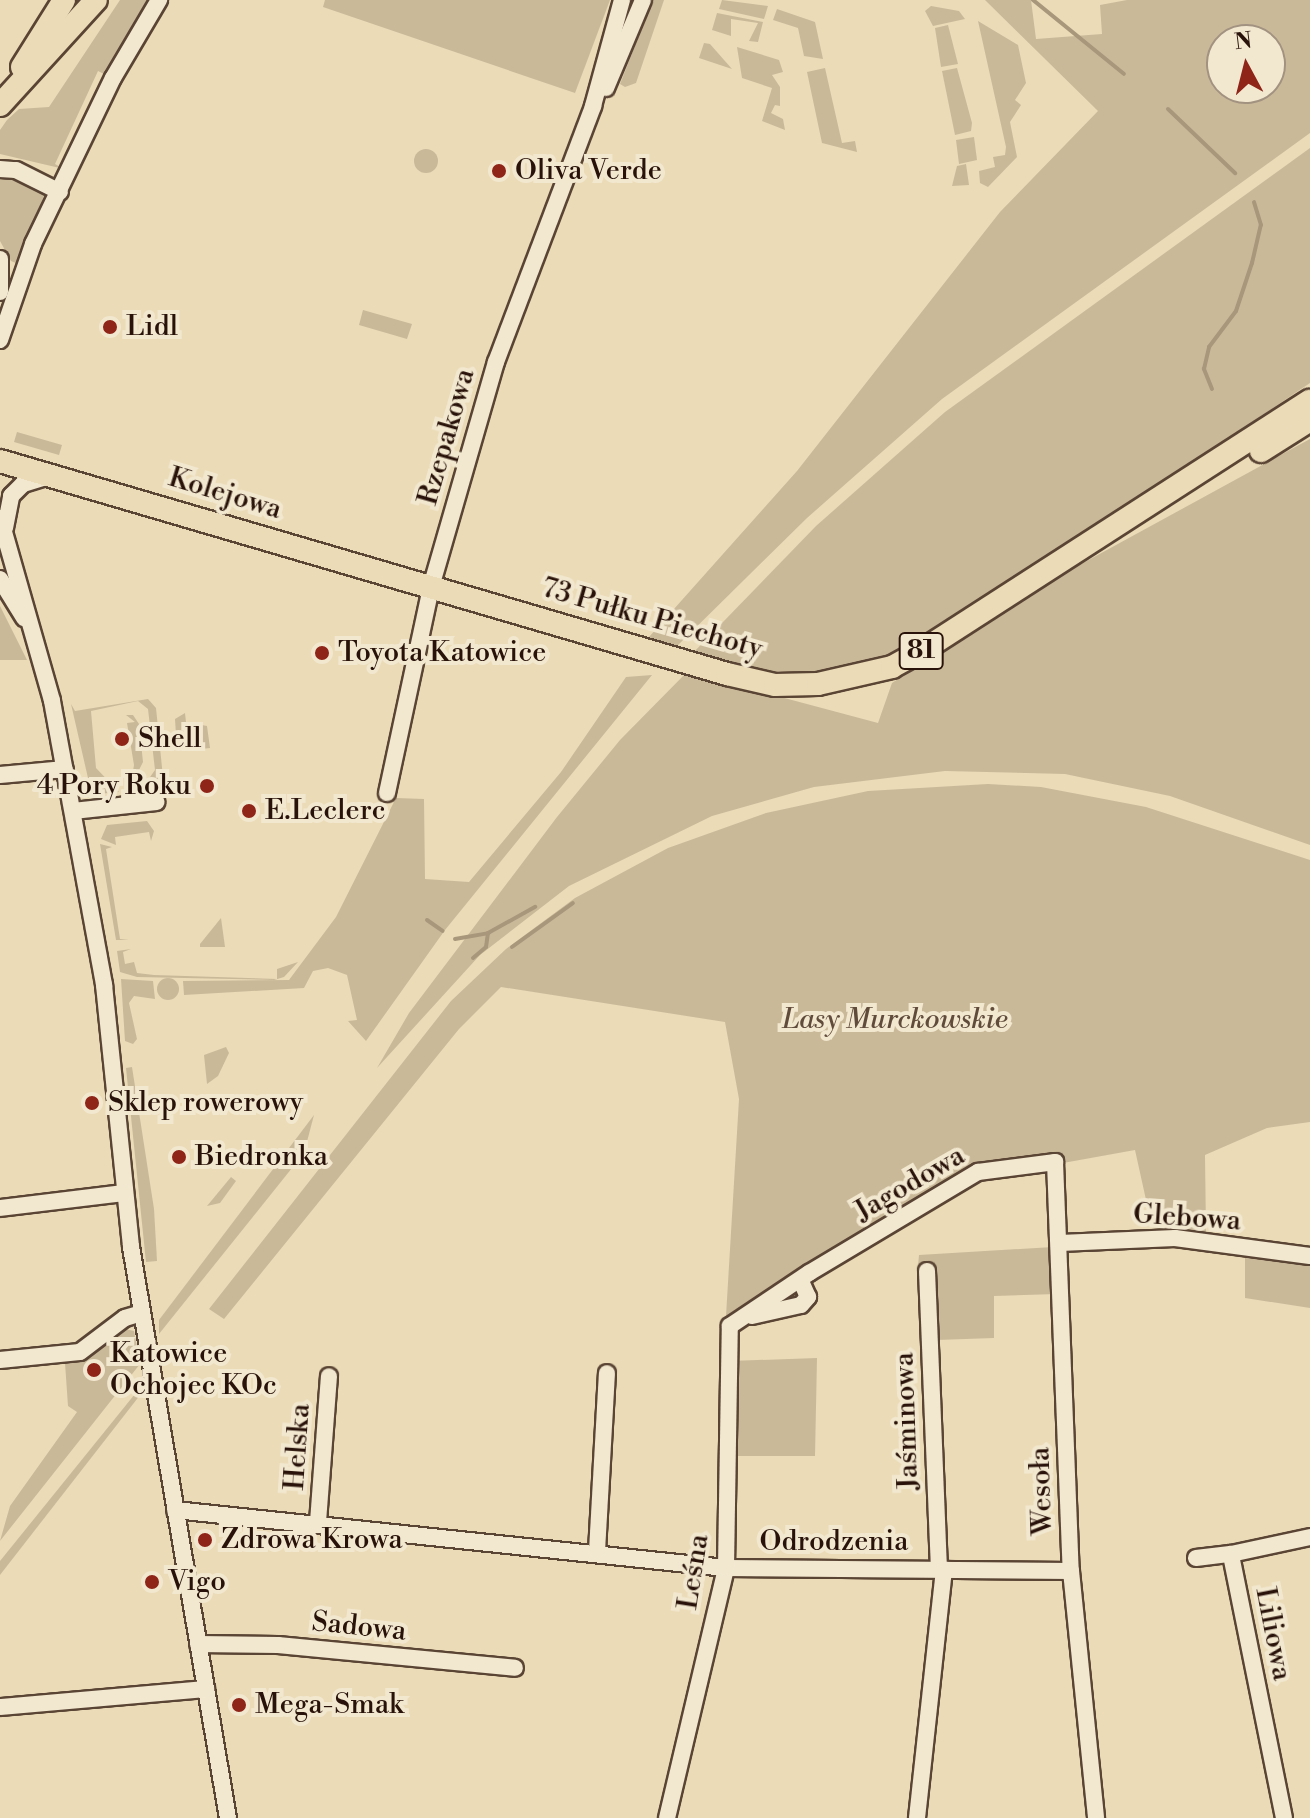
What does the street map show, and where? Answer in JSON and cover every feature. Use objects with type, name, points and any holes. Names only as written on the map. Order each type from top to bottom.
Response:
[{"type":"main road","points":[[0,104],[61,3]]},
{"type":"main road","points":[[0,104],[93,5]]},
{"type":"main road","name":"73 Pułku Piechoty","points":[[431,587],[727,674],[775,685],[818,684],[892,667],[1310,401]]},
{"type":"main road","name":"73 Pułku Piechoty","points":[[1067,557],[1209,484],[1310,420]]},
{"type":"main road","name":"Kolejowa","points":[[0,461],[431,587]]},
{"type":"street","points":[[0,340],[30,253],[113,78],[159,0]]},
{"type":"street","name":"Rzepakowa","points":[[387,793],[431,587],[500,350],[593,106],[622,0]]},
{"type":"street","name":"Rzepakowa","points":[[593,106],[620,59],[643,0]]},
{"type":"street","points":[[0,169],[16,170],[60,192]]},
{"type":"street","points":[[0,259],[0,292]]},
{"type":"street","points":[[53,475],[23,484],[11,496],[2,524],[65,769],[108,1008],[124,1193],[141,1313],[228,1818]]},
{"type":"street","points":[[0,579],[31,630]]},
{"type":"street","points":[[0,775],[65,769]]},
{"type":"street","points":[[73,811],[157,802]]},
{"type":"street","name":"Wesoła","points":[[1055,1162],[1071,1571],[1096,1818]]},
{"type":"street","name":"Jagodowa","points":[[729,1328],[978,1172],[1055,1162]]},
{"type":"street","points":[[0,1208],[124,1193]]},
{"type":"street","name":"Glebowa","points":[[1060,1243],[1175,1238],[1308,1256]]},
{"type":"street","points":[[1308,1256],[1310,1275]]},
{"type":"street","name":"Jaśminowa","points":[[917,1818],[942,1569],[927,1271]]},
{"type":"street","points":[[0,1360],[80,1352],[125,1318],[141,1313]]},
{"type":"street","name":"Leśna","points":[[667,1818],[726,1568],[729,1328]]},
{"type":"street","points":[[597,1551],[607,1373]]},
{"type":"street","name":"Helska","points":[[318,1522],[329,1376]]},
{"type":"street","name":"Odrodzenia","points":[[175,1510],[597,1551],[726,1568],[1071,1571]]},
{"type":"street","name":"Liliowa","points":[[1196,1558],[1231,1554],[1310,1537]]},
{"type":"street","name":"Liliowa","points":[[1231,1554],[1284,1818]]},
{"type":"street","name":"Sadowa","points":[[198,1644],[278,1645],[515,1668]]},
{"type":"street","points":[[0,1707],[206,1689]]},
{"type":"green space","points":[[120,0],[149,0],[108,76],[98,71],[55,164],[64,169],[0,154],[0,130],[7,120],[19,109],[49,107]]},
{"type":"green space","points":[[325,0],[610,0],[575,93],[323,7]]},
{"type":"green space","points":[[653,0],[664,0],[636,83],[625,87],[620,84]]},
{"type":"green space","points":[[722,0],[768,6],[764,19],[719,9]]},
{"type":"green space","points":[[985,0],[1031,0],[1036,39],[1102,34],[1100,5],[1127,0],[1310,0],[1310,133],[942,399],[807,518],[673,650],[640,640],[649,637],[797,471],[1000,212],[1098,111]]},
{"type":"green space","points":[[931,6],[959,11],[965,19],[933,26],[925,11]]},
{"type":"green space","points":[[777,9],[815,22],[823,59],[804,56],[798,28],[773,20]]},
{"type":"green space","points":[[717,13],[763,22],[758,42],[749,41],[758,23],[731,19],[731,36],[712,30]]},
{"type":"green space","points":[[978,21],[1018,45],[1026,83],[1015,100],[1021,105],[1010,122],[1017,157],[988,187],[980,183],[979,171],[995,167],[993,157],[1005,155],[1006,147]]},
{"type":"green space","points":[[948,25],[958,64],[941,67],[935,28]]},
{"type":"green space","points":[[704,43],[710,44],[732,69],[699,58]]},
{"type":"green space","points":[[737,47],[779,60],[783,72],[772,75],[780,87],[780,106],[775,105],[771,113],[783,119],[785,130],[762,121],[772,88],[742,78]]},
{"type":"green space","points":[[825,68],[842,143],[855,141],[857,152],[822,143],[807,72]]},
{"type":"green space","points":[[957,68],[972,123],[971,131],[955,135],[942,71]]},
{"type":"green space","points":[[974,137],[977,160],[959,164],[956,140]]},
{"type":"green space","points":[[1310,148],[1310,383],[978,607],[906,649],[818,674],[772,675],[690,656],[816,526],[945,412]]},
{"type":"green space","points":[[426,149],[435,152],[438,161],[435,170],[426,173],[417,170],[414,161],[417,152]]},
{"type":"green space","points":[[966,164],[969,185],[952,186],[957,166]]},
{"type":"green space","points":[[5,172],[45,193],[18,264],[11,261],[0,241],[0,173]]},
{"type":"green space","points":[[363,310],[412,324],[407,339],[359,325]]},
{"type":"green space","points":[[17,432],[62,445],[59,455],[14,442]]},
{"type":"green space","points":[[1310,439],[1310,845],[1170,796],[1065,774],[945,771],[814,787],[712,816],[569,886],[480,955],[377,1068],[409,1013],[557,817],[620,740],[687,672],[878,723],[892,683],[1030,592]]},
{"type":"green space","points":[[0,606],[27,660],[0,660]]},
{"type":"green space","points":[[652,675],[445,930],[366,1041],[348,1021],[357,1020],[347,975],[328,968],[313,971],[304,988],[184,995],[183,981],[289,980],[336,917],[396,798],[424,799],[425,879],[469,882],[561,772],[626,677]]},
{"type":"green space","points":[[148,699],[156,708],[164,787],[158,793],[138,794],[155,770],[148,709],[138,701],[91,711],[96,768],[119,792],[98,794],[88,778],[71,704],[75,711]]},
{"type":"green space","points":[[185,713],[186,722],[207,726],[210,748],[191,750],[188,734],[176,735],[175,719]]},
{"type":"green space","points":[[126,715],[133,715],[139,724],[143,762],[130,788],[134,765],[127,723],[135,722]]},
{"type":"green space","name":"Lasy Murckowskie","points":[[988,784],[1041,787],[1146,807],[1310,860],[1310,1122],[1267,1128],[1205,1155],[1206,1232],[1152,1227],[1135,1150],[1063,1163],[1062,1156],[984,1166],[726,1316],[739,1099],[725,1022],[501,987],[459,1029],[224,1319],[209,1309],[451,1001],[506,949],[575,898],[668,848],[766,813],[868,791]]},
{"type":"green space","points":[[147,821],[154,831],[151,841],[149,832],[115,837],[116,845],[101,839],[107,825]]},
{"type":"green space","points":[[100,844],[112,847],[106,849],[120,939],[129,940],[116,940]]},
{"type":"green space","points":[[221,918],[225,947],[200,947],[200,944]]},
{"type":"green space","points":[[131,949],[123,952],[125,964],[134,962],[137,973],[154,975],[277,979],[277,969],[298,962],[284,977],[274,980],[137,977],[120,972],[117,951]]},
{"type":"green space","points":[[168,978],[179,989],[168,1000],[157,989]]},
{"type":"green space","points":[[121,979],[153,981],[155,999],[134,996],[129,1003],[137,1039],[133,1044],[125,1041]]},
{"type":"green space","points":[[226,1047],[229,1053],[218,1076],[207,1084],[204,1055]]},
{"type":"green space","points":[[132,1067],[154,1209],[157,1261],[146,1262],[126,1068]]},
{"type":"green space","points":[[314,1115],[304,1153],[159,1334],[159,1320]]},
{"type":"green space","points":[[231,1177],[236,1181],[220,1203],[207,1206]]},
{"type":"green space","points":[[1053,1247],[1057,1294],[994,1296],[994,1338],[937,1340],[931,1266],[918,1266],[919,1255]]},
{"type":"green space","points":[[1245,1258],[1310,1263],[1310,1308],[1245,1298]]},
{"type":"green space","points":[[125,1329],[134,1331],[140,1364],[0,1541],[10,1506],[77,1412],[68,1406],[65,1363],[92,1356]]},
{"type":"green space","points":[[817,1358],[815,1456],[731,1456],[730,1361]]},
{"type":"green space","points":[[143,1384],[144,1390],[0,1575],[0,1561]]},
{"type":"waterway","points":[[1033,0],[1124,74]]},
{"type":"waterway","points":[[1168,109],[1235,173]]},
{"type":"waterway","points":[[1212,389],[1204,369],[1209,347],[1236,311],[1252,263],[1261,225],[1254,202]]},
{"type":"waterway","points":[[512,947],[573,903]]},
{"type":"waterway","points":[[455,939],[488,933],[535,907]]},
{"type":"waterway","points":[[427,920],[443,931]]},
{"type":"waterway","points":[[473,958],[486,947],[488,933]]},
{"type":"place","name":"Oliva Verde","points":[[499,171]]},
{"type":"place","name":"Lidl","points":[[110,327]]},
{"type":"place","name":"Toyota Katowice","points":[[322,653]]},
{"type":"place","name":"Shell","points":[[122,739]]},
{"type":"place","name":"4 Pory Roku","points":[[207,786]]},
{"type":"place","name":"E.Leclerc","points":[[249,811]]},
{"type":"place","name":"Sklep rowerowy","points":[[92,1103]]},
{"type":"place","name":"Biedronka","points":[[179,1157]]},
{"type":"place","name":"Katowice Ochojec KOc","points":[[94,1370]]},
{"type":"place","name":"Zdrowa Krowa","points":[[205,1540]]},
{"type":"place","name":"Vigo","points":[[152,1582]]},
{"type":"place","name":"Mega-Smak","points":[[239,1705]]}]
